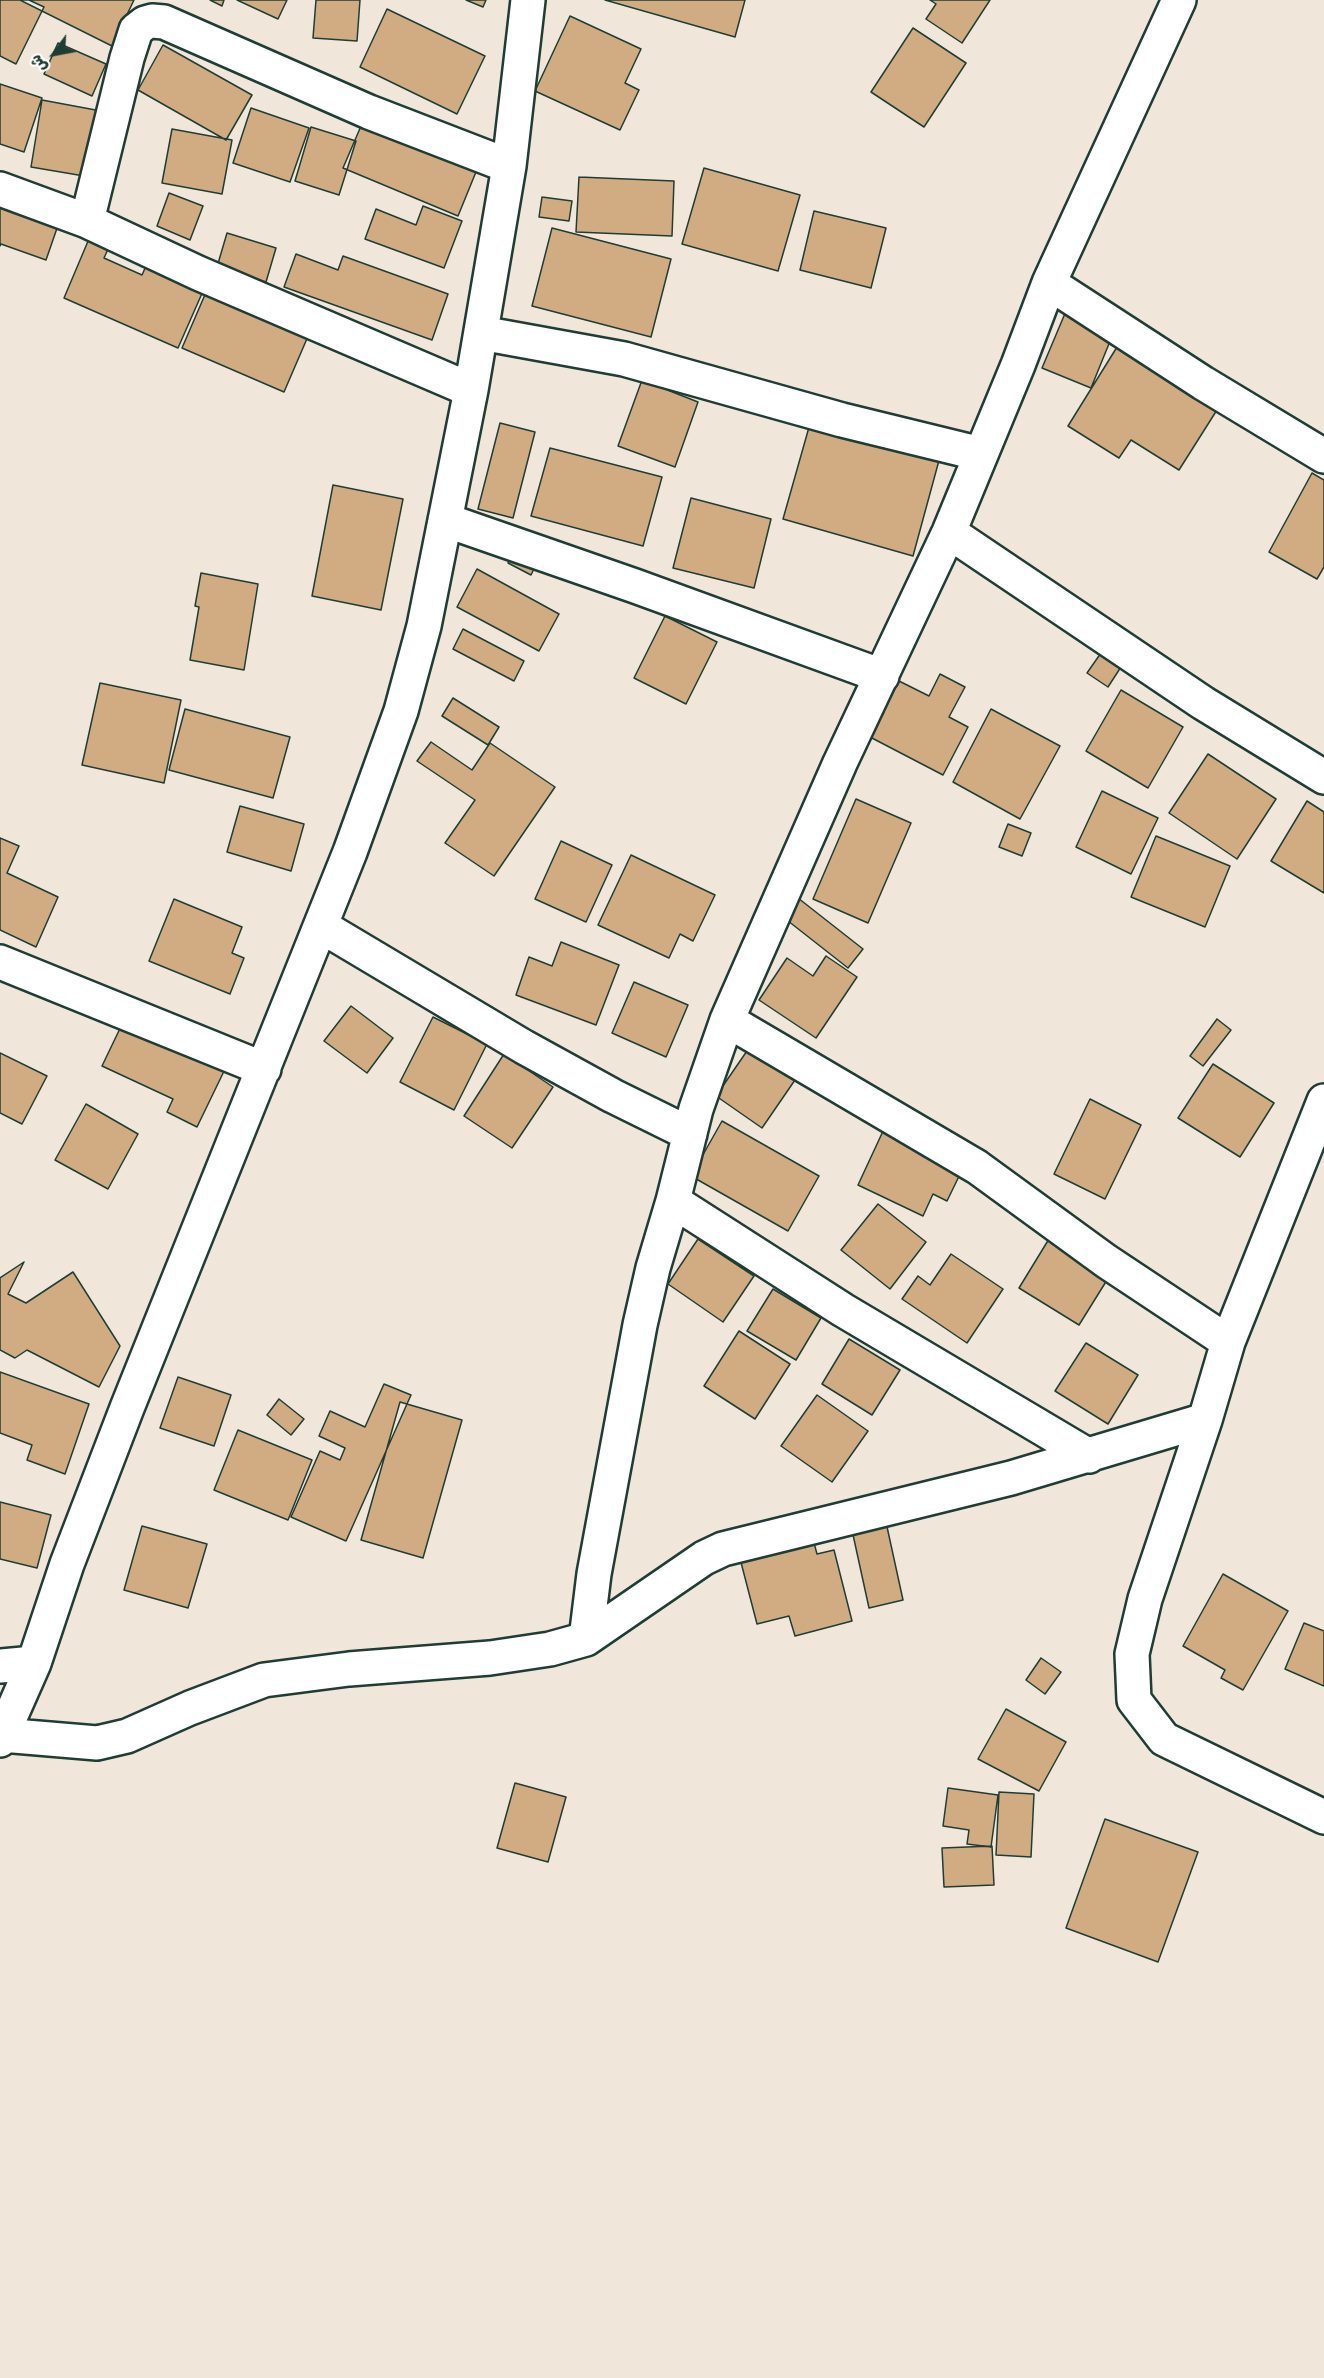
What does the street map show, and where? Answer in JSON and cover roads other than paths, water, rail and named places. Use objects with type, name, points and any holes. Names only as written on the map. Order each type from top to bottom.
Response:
[{"type":"street","points":[[528,0],[509,166],[471,390],[424,626],[401,711],[321,926],[127,1408],[68,1564],[34,1663],[1,1737],[97,1743],[127,1736],[190,1708],[264,1680],[349,1669],[490,1658],[550,1649],[586,1639],[704,1558],[723,1549],[1011,1478],[1205,1420]]},
{"type":"street","points":[[586,1639],[594,1574],[640,1325],[653,1268],[690,1134],[727,1020],[840,763],[949,532],[1049,283],[1179,0]]},
{"type":"street","points":[[87,221],[136,30],[145,22],[152,21],[164,22],[369,112],[509,166]]},
{"type":"street","points":[[0,189],[87,221],[198,273],[471,390]]},
{"type":"street","points":[[1049,283],[1203,383],[1324,456]]},
{"type":"street","points":[[481,333],[624,360],[843,420],[981,454]]},
{"type":"street","points":[[445,520],[882,676]]},
{"type":"street","points":[[949,532],[1203,703],[1324,777]]},
{"type":"street","points":[[321,926],[524,1047],[613,1096],[690,1134]]},
{"type":"street","points":[[0,962],[264,1069]]},
{"type":"street","points":[[727,1020],[977,1167],[1106,1261],[1228,1342]]},
{"type":"street","points":[[1324,1101],[1228,1342],[1205,1420],[1145,1599],[1132,1654],[1134,1700],[1164,1739],[1324,1817]]},
{"type":"street","points":[[673,1201],[843,1310],[1089,1456]]},
{"type":"street","points":[[0,1666],[34,1663]]}]
